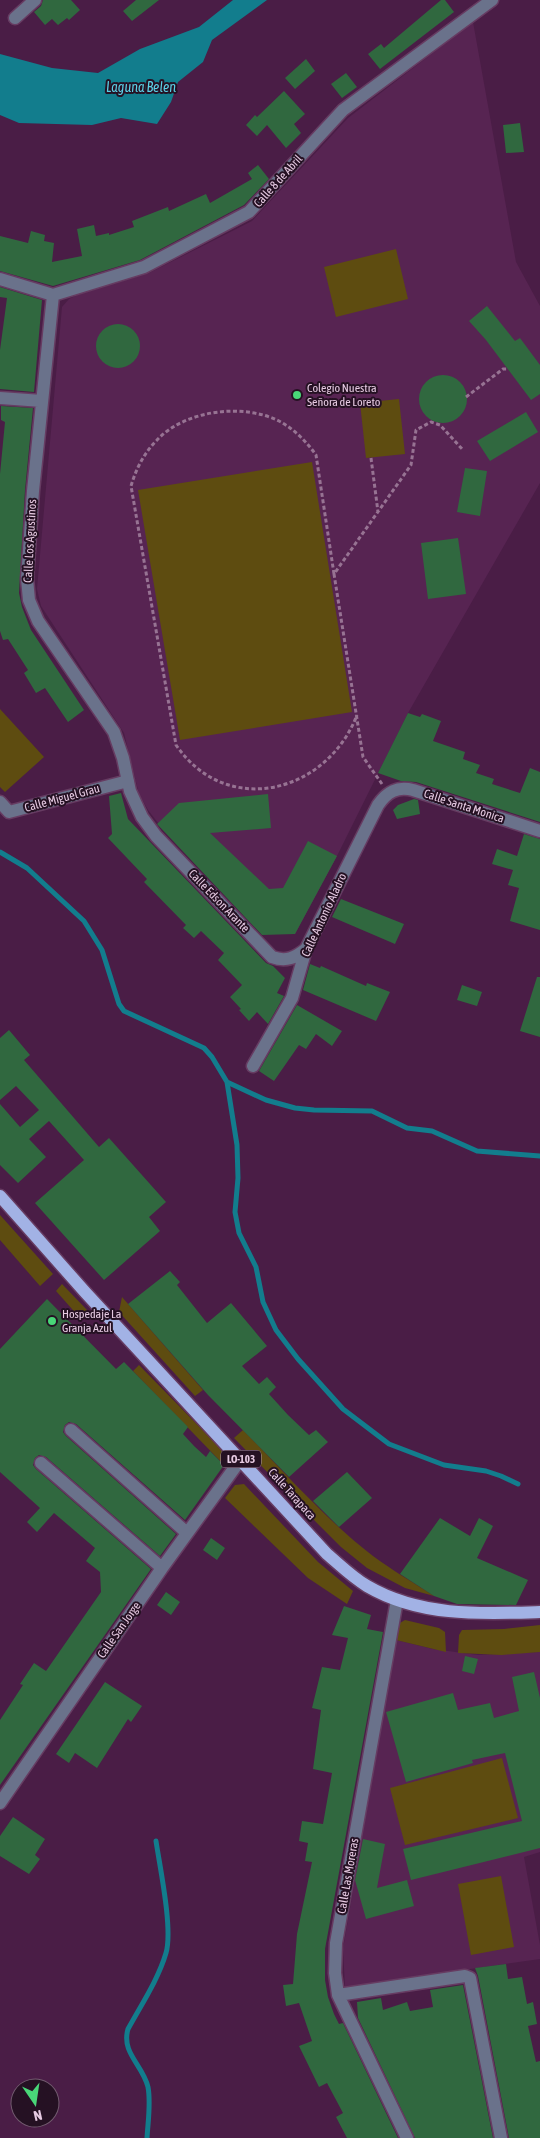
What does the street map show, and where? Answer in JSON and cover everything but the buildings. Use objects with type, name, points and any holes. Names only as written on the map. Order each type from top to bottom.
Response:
[{"type":"main road","name":"Calle Tarapaca","points":[[0,1196],[85,1292],[327,1554],[367,1586],[397,1600],[433,1610],[466,1613],[540,1612]]},
{"type":"street","points":[[15,18],[35,0]]},
{"type":"street","name":"Calle 8 de Abril","points":[[53,294],[144,267],[249,212],[343,110],[492,0]]},
{"type":"street","points":[[0,279],[53,294]]},
{"type":"street","name":"Calle Los Agustinos","points":[[53,294],[33,491],[27,579],[29,600],[38,620],[114,732],[123,758],[130,791],[142,817]]},
{"type":"street","points":[[0,398],[42,401]]},
{"type":"street","name":"Calle Miguel Grau","points":[[0,802],[9,812],[128,781]]},
{"type":"street","name":"Calle Santa Monica","points":[[388,793],[405,788],[540,831]]},
{"type":"street","name":"Calle Antonio Aladro","points":[[253,1066],[292,998],[306,949],[378,805],[388,793]]},
{"type":"street","name":"Calle Edson Arante","points":[[142,817],[156,836],[272,956],[281,960],[290,959],[306,949]]},
{"type":"street","points":[[71,1430],[187,1533]]},
{"type":"street","name":"Calle San Jorge","points":[[0,1803],[162,1568],[241,1459]]},
{"type":"street","points":[[41,1463],[162,1568]]},
{"type":"street","name":"Calle Las Moreras","points":[[397,1600],[336,1943],[335,1973],[338,1995],[408,2138]]},
{"type":"street","points":[[338,1995],[465,1976],[470,1978],[501,2138]]},
{"type":"path","points":[[466,397],[503,369],[508,369]]},
{"type":"path","points":[[357,715],[346,739],[331,758],[306,776],[276,787],[238,787],[224,783],[201,771],[182,755],[176,745],[132,486],[142,460],[158,438],[170,429],[184,422],[213,413],[244,412],[278,420],[307,443],[316,455],[357,715],[363,757],[388,793]]},
{"type":"path","points":[[334,574],[411,465],[416,430],[431,422],[440,425],[463,450]]},
{"type":"path","points":[[371,458],[378,513]]},
{"type":"shaded area","name":"Colegio Nuestra Señora de Loreto","points":[[473,22],[516,262],[540,306],[540,483],[408,713],[337,856],[295,934],[158,823],[139,794],[124,733],[41,606],[37,589],[62,307],[69,299],[77,295],[149,273],[252,221],[348,118]]},
{"type":"shaded area","points":[[396,249],[408,299],[336,317],[324,267]]},
{"type":"shaded area","points":[[399,399],[405,454],[366,458],[360,403]]},
{"type":"shaded area","points":[[312,462],[352,712],[180,740],[138,490]]},
{"type":"shaded area","points":[[0,709],[44,757],[5,792],[0,787]]},
{"type":"shaded area","points":[[0,1215],[53,1274],[40,1286],[0,1240]]},
{"type":"shaded area","points":[[62,1284],[88,1311],[80,1318],[56,1291]]},
{"type":"shaded area","points":[[122,1297],[203,1390],[195,1396],[119,1312]]},
{"type":"shaded area","points":[[139,1365],[226,1454],[228,1461],[224,1465],[133,1371]]},
{"type":"shaded area","points":[[243,1430],[355,1542],[380,1561],[434,1596],[405,1588],[367,1568],[341,1547],[234,1438]]},
{"type":"shaded area","points":[[244,1484],[318,1562],[353,1591],[347,1604],[308,1578],[225,1498],[235,1485]]},
{"type":"shaded area","points":[[405,1620],[439,1628],[445,1632],[446,1652],[396,1640],[398,1624]]},
{"type":"shaded area","points":[[540,1625],[540,1652],[502,1655],[458,1653],[459,1635],[462,1630],[504,1629]]},
{"type":"shaded area","points":[[396,1640],[433,1649],[478,1655],[540,1652],[540,1852],[524,1857],[540,1945],[540,1959],[345,1987],[343,1949]]},
{"type":"shaded area","points":[[502,1758],[518,1818],[405,1845],[390,1788]]},
{"type":"shaded area","points":[[501,1876],[514,1947],[471,1955],[458,1884]]},
{"type":"water","name":"Laguna Belen","points":[[233,0],[267,0],[212,40],[203,62],[178,82],[171,102],[157,124],[121,118],[92,125],[19,123],[0,115],[0,54],[52,68],[98,73],[140,49],[199,27]]},
{"type":"waterway","points":[[0,852],[27,868],[84,921],[102,950],[119,1004],[124,1011],[204,1048],[212,1057],[227,1082],[266,1100],[295,1108],[372,1111],[407,1128],[432,1131],[477,1151],[540,1156]]},
{"type":"waterway","points":[[227,1082],[237,1145],[238,1178],[235,1212],[239,1233],[256,1267],[263,1302],[276,1330],[298,1359],[343,1409],[389,1444],[444,1465],[486,1471],[518,1484]]},
{"type":"waterway","points":[[147,2138],[148,2087],[127,2045],[127,2037],[128,2029],[159,1973],[168,1942],[167,1914],[156,1841]]},
{"type":"place","name":"Colegio Nuestra Señora de Loreto","points":[[297,395]]},
{"type":"place","name":"Hospedaje La Granja Azul","points":[[52,1321]]}]
